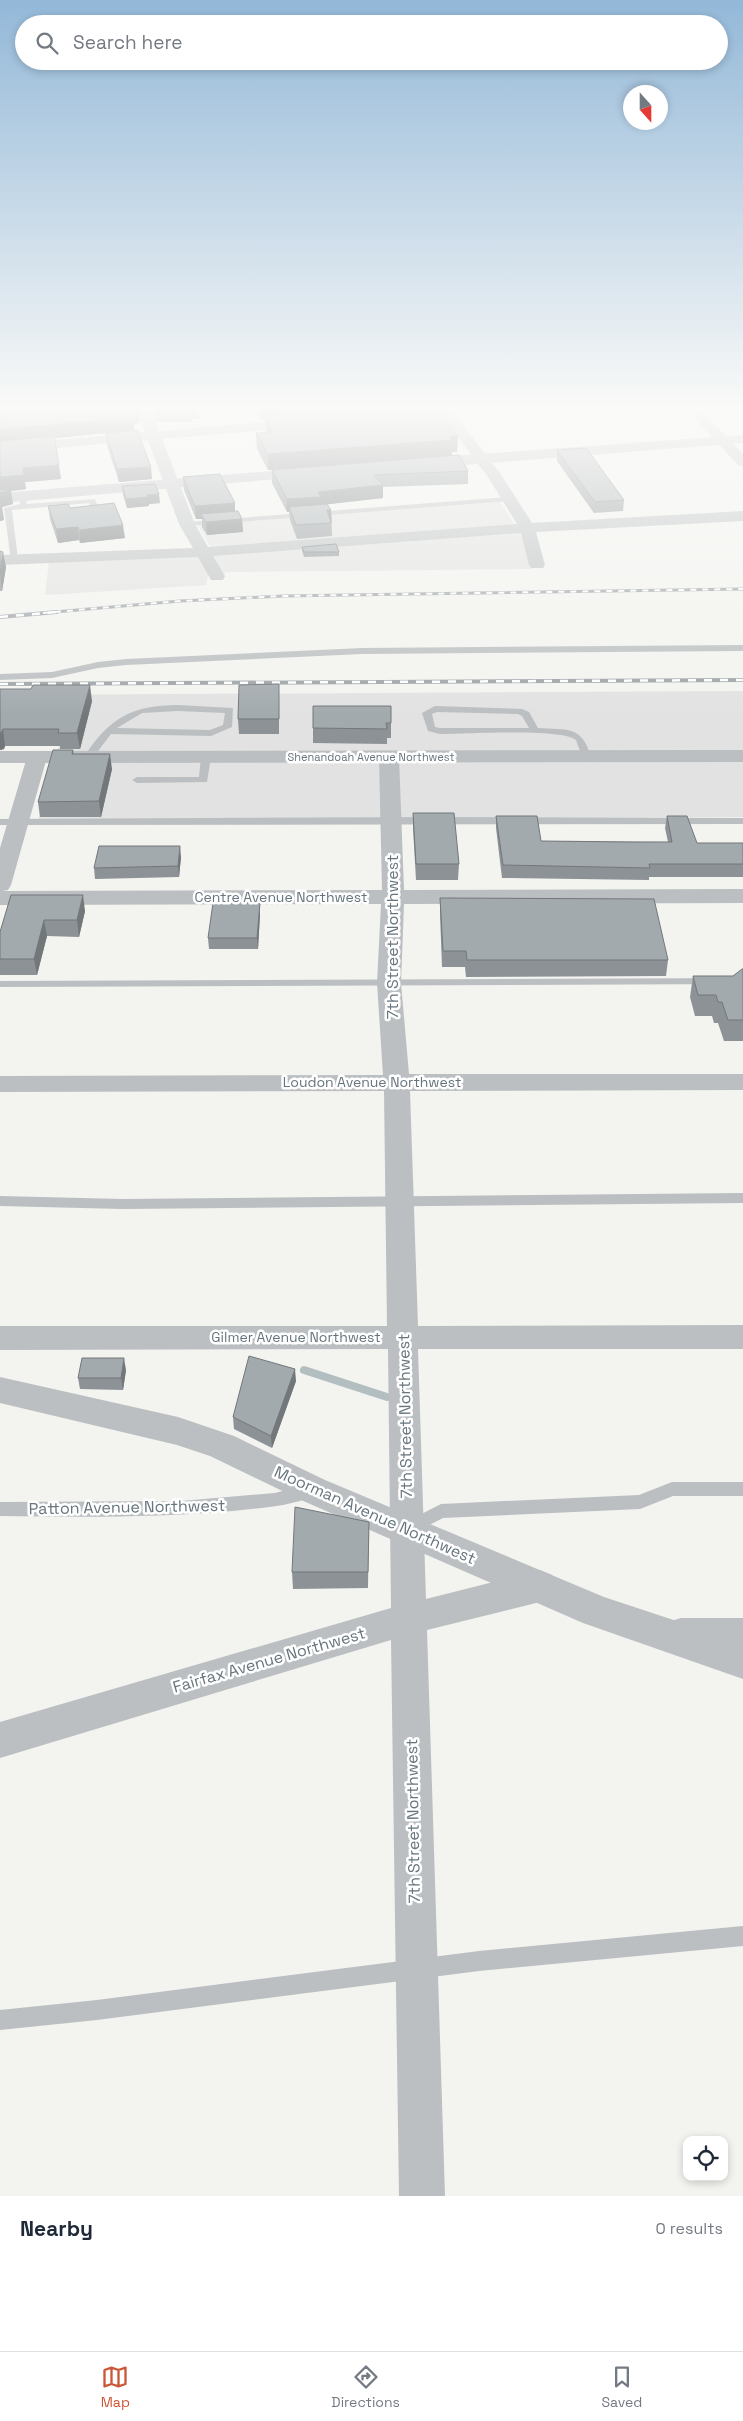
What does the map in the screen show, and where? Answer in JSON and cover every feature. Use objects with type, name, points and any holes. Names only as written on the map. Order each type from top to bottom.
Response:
[{"type":"street","points":[[182,510],[201,552],[217,576]]},
{"type":"street","points":[[516,510],[527,528],[537,565]]},
{"type":"street","points":[[7,560],[201,552],[527,528],[743,516]]},
{"type":"street","name":"Shenandoah Avenue Northwest","points":[[0,756],[743,756]]},
{"type":"street","points":[[0,885],[10,822],[37,757]]},
{"type":"street","name":"7th Street Northwest","points":[[389,757],[393,897],[389,983],[397,1082],[422,2196]]},
{"type":"street","name":"Centre Avenue Northwest","points":[[0,898],[743,896]]},
{"type":"street","name":"Loudon Avenue Northwest","points":[[0,1084],[743,1082]]},
{"type":"street","name":"Gilmer Avenue Northwest","points":[[0,1338],[255,1336],[403,1338],[743,1337]]},
{"type":"street","name":"Moorman Avenue Northwest","points":[[0,1390],[178,1431],[222,1446],[312,1490],[540,1586],[596,1612],[743,1661]]},
{"type":"street","name":"Fairfax Avenue Northwest","points":[[0,1740],[409,1619],[540,1586]]},
{"type":"street","points":[[658,1633],[743,1634]]},
{"type":"lane","points":[[7,560],[8,510]]},
{"type":"lane","points":[[187,524],[361,510]]},
{"type":"lane","points":[[0,677],[52,675],[98,665],[126,662],[343,652],[743,648]]},
{"type":"lane","points":[[89,757],[96,745],[109,731],[133,714],[148,709],[230,710],[227,727],[211,733],[109,731]]},
{"type":"lane","points":[[536,732],[526,714],[519,711],[435,709],[427,712],[431,729],[440,731],[536,732],[568,732],[577,735],[586,757]]},
{"type":"lane","points":[[138,780],[204,780],[206,757]]},
{"type":"lane","points":[[10,822],[743,821]]},
{"type":"lane","points":[[0,984],[743,981]]},
{"type":"lane","points":[[0,1201],[123,1204],[400,1202],[573,1198],[743,1198]]},
{"type":"lane","points":[[407,1529],[441,1511],[640,1502],[672,1489],[743,1488]]},
{"type":"lane","name":"Patton Avenue Northwest","points":[[0,1509],[144,1510],[222,1506],[283,1499],[312,1490]]},
{"type":"lane","points":[[0,2020],[479,1961],[743,1936]]},
{"type":"shaded area","points":[[389,510],[505,510],[522,536],[532,569],[228,572],[208,575],[206,585],[45,595],[49,562],[215,556],[198,525]]},
{"type":"shaded area","points":[[743,691],[743,817],[38,820],[59,746],[0,746],[0,695]]},
{"type":"building","points":[[50,510],[117,510],[123,525],[79,530],[78,527],[56,529]]},
{"type":"building","points":[[290,510],[327,510],[331,523],[296,525]]},
{"type":"building","points":[[238,511],[242,519],[206,522],[201,514]]},
{"type":"building","points":[[336,544],[339,552],[304,552],[302,547]]},
{"type":"building","points":[[0,551],[3,552],[0,573]]},
{"type":"building","points":[[279,684],[279,719],[238,719],[239,685]]},
{"type":"building","points":[[33,685],[90,685],[77,733],[58,733],[59,729],[3,729],[0,733],[0,689],[31,689]]},
{"type":"building","points":[[313,706],[391,706],[391,723],[386,723],[387,729],[313,728]]},
{"type":"building","points":[[53,750],[73,750],[72,754],[110,754],[99,801],[38,802]]},
{"type":"building","points":[[413,813],[454,813],[459,864],[416,864]]},
{"type":"building","points":[[496,816],[537,816],[541,841],[672,842],[667,816],[687,816],[697,843],[743,843],[743,864],[649,864],[650,868],[503,865]]},
{"type":"building","points":[[99,846],[180,846],[178,866],[94,868]]},
{"type":"building","points":[[11,895],[83,895],[77,920],[44,920],[34,959],[0,959],[0,932]]},
{"type":"building","points":[[440,898],[654,899],[668,960],[467,960],[466,951],[443,951]]},
{"type":"building","points":[[227,899],[246,900],[246,903],[260,903],[257,938],[208,938],[213,903],[227,903]]},
{"type":"building","points":[[742,969],[743,1020],[728,1020],[722,1002],[718,1002],[716,995],[698,995],[693,976],[733,976]]},
{"type":"building","points":[[249,1356],[295,1369],[271,1436],[233,1417]]},
{"type":"building","points":[[82,1358],[124,1358],[121,1378],[78,1378]]},
{"type":"building","points":[[295,1507],[369,1522],[368,1572],[292,1572]]},
{"type":"waterway","points":[[304,1370],[387,1397]]},
{"type":"railway","points":[[43,613],[180,601],[283,596],[743,589]]},
{"type":"railway","points":[[0,617],[57,612]]},
{"type":"railway","points":[[0,684],[743,680]]}]
